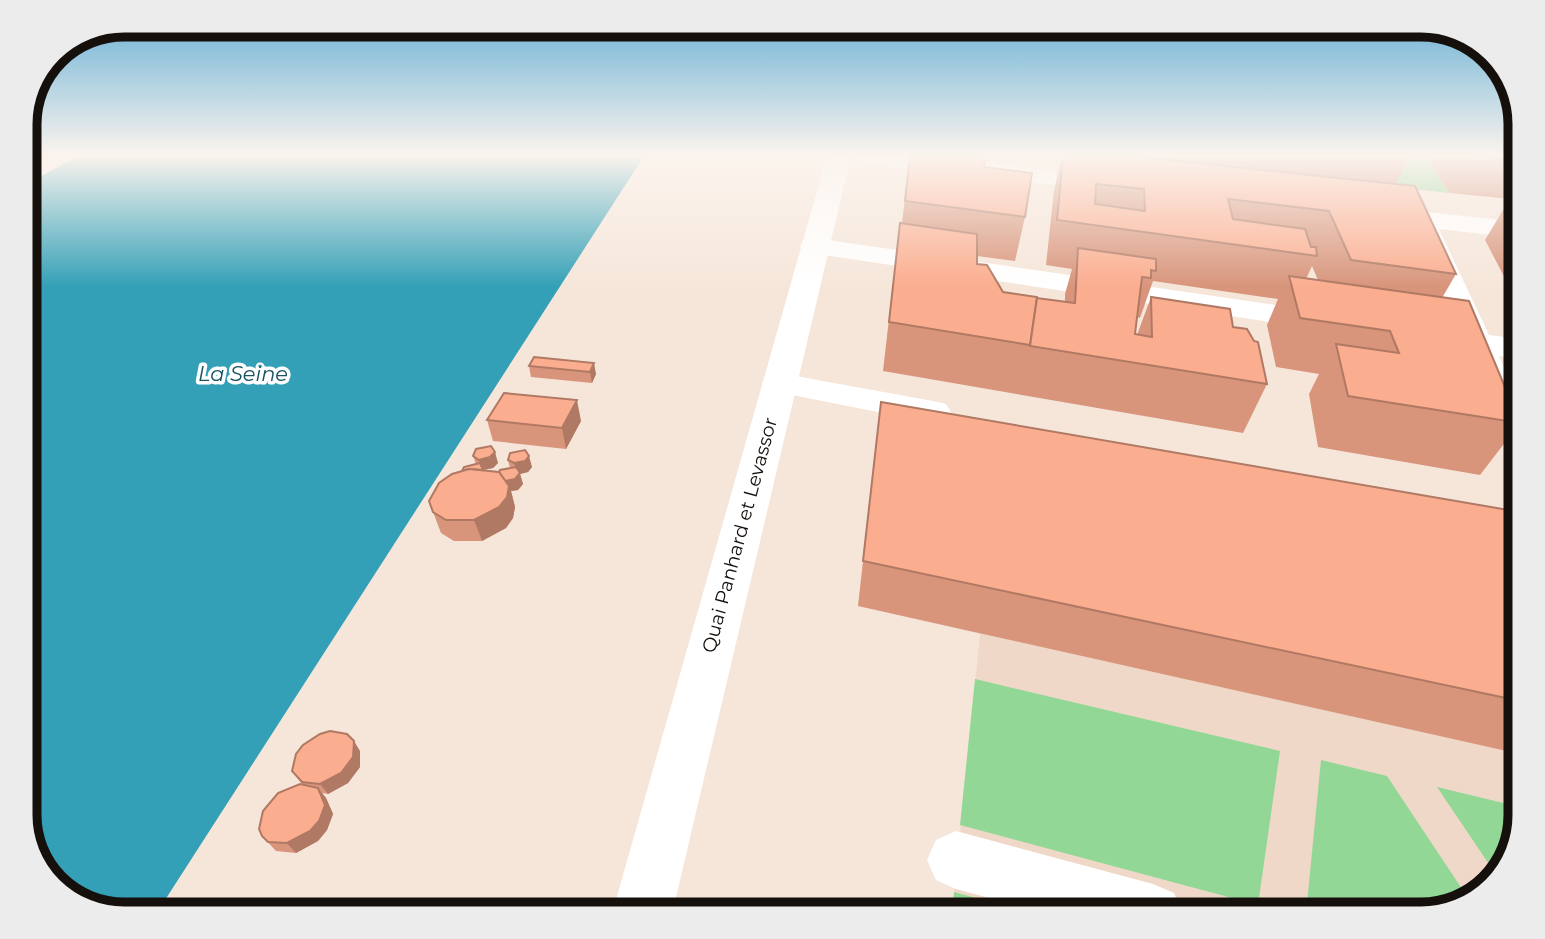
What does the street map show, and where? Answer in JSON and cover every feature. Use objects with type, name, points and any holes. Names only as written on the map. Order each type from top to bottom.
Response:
[{"type":"street","name":"Quai Panhard et Levassor","points":[[645,902],[827,200]]},
{"type":"street","points":[[1414,200],[1425,220],[1508,414]]},
{"type":"street","points":[[1437,200],[1508,208]]},
{"type":"street","points":[[1352,212],[1508,229]]},
{"type":"street","points":[[814,246],[1349,324]]},
{"type":"street","points":[[1404,332],[1508,347]]},
{"type":"street","points":[[779,383],[970,419]]},
{"type":"street","points":[[957,860],[1107,902]]},
{"type":"shaded area","points":[[876,446],[1508,563],[1508,827],[1502,849],[1483,877],[1465,891],[1433,902],[953,902],[980,634],[858,606]]},
{"type":"green space","points":[[975,679],[1280,751],[1258,902],[1247,902],[960,825]]},
{"type":"green space","points":[[1321,760],[1387,776],[1464,892],[1433,902],[1307,902]]},
{"type":"green space","points":[[1437,787],[1508,804],[1508,827],[1502,849],[1491,867]]},
{"type":"green space","points":[[954,892],[991,902],[953,902]]},
{"type":"water","name":"La Seine","points":[[37,200],[616,200],[164,902],[112,902],[80,891],[62,877],[51,864],[41,844],[37,821]]},
{"type":"building","points":[[905,200],[1028,200],[1025,217]]},
{"type":"building","points":[[1059,200],[1095,200],[1095,204],[1145,211],[1144,200],[1228,200],[1233,219],[1305,229],[1311,247],[1316,247],[1317,256],[1057,220]]},
{"type":"building","points":[[1235,200],[1421,200],[1456,274],[1351,260],[1329,211]]},
{"type":"building","points":[[900,223],[977,234],[977,264],[987,265],[1003,292],[1037,297],[1030,345],[889,322]]},
{"type":"building","points":[[1078,248],[1156,259],[1156,271],[1151,270],[1151,278],[1142,277],[1135,334],[1152,337],[1151,297],[1230,309],[1233,327],[1247,329],[1254,341],[1258,342],[1267,384],[1030,346],[1037,298],[1075,303]]},
{"type":"building","points":[[1289,276],[1469,301],[1508,394],[1508,421],[1348,396],[1336,344],[1399,353],[1390,331],[1300,318]]},
{"type":"building","points":[[534,357],[594,363],[590,372],[529,366]]},
{"type":"building","points":[[504,393],[577,400],[562,428],[487,420]]},
{"type":"building","points":[[881,402],[1508,510],[1508,698],[863,561]]},
{"type":"building","points":[[491,446],[495,452],[490,457],[479,460],[473,456],[476,449]]},
{"type":"building","points":[[525,450],[529,456],[525,461],[514,463],[508,460],[510,453]]},
{"type":"building","points":[[480,463],[483,470],[462,471],[464,467]]},
{"type":"building","points":[[516,467],[520,473],[515,479],[505,481],[500,470]]},
{"type":"building","points":[[469,469],[499,472],[509,486],[507,497],[499,507],[474,520],[446,520],[433,512],[429,501],[439,483],[452,474]]},
{"type":"building","points":[[330,731],[347,734],[354,741],[353,757],[341,773],[320,784],[302,782],[292,771],[296,754],[303,745]]},
{"type":"building","points":[[300,784],[318,788],[325,805],[319,821],[310,831],[287,843],[268,842],[259,829],[263,811],[278,793]]}]
